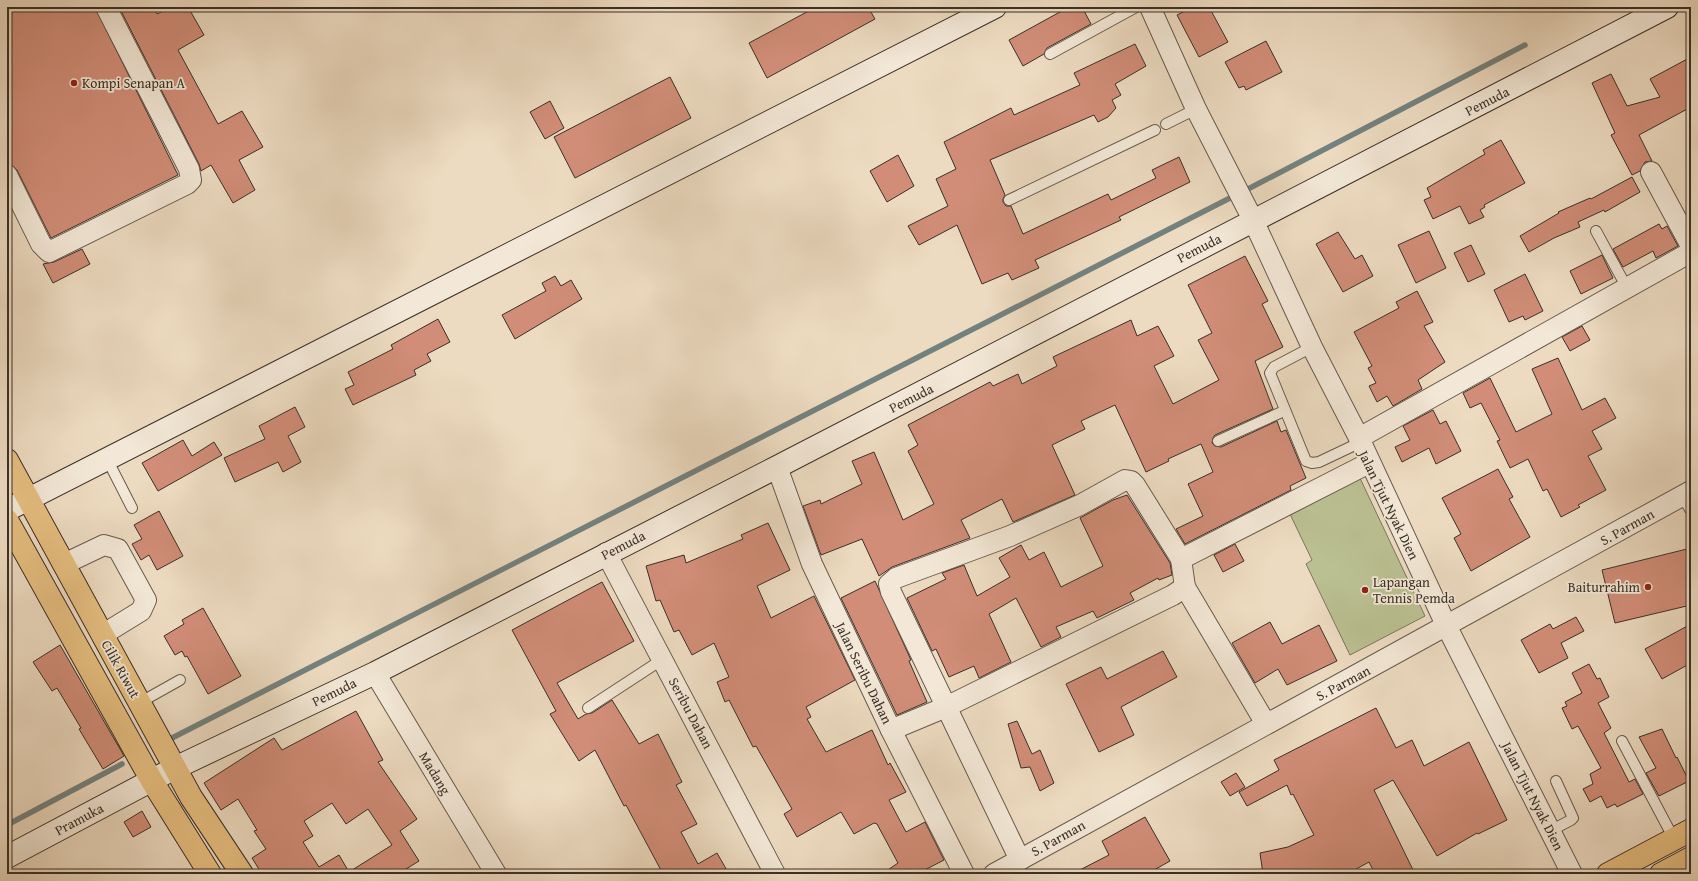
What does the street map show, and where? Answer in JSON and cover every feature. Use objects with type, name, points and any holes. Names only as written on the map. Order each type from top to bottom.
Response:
[{"type":"main road","name":"Cilik Riwut","points":[[7,460],[191,797],[242,874]]},
{"type":"main road","name":"Cilik Riwut","points":[[7,520],[152,781],[210,874]]},
{"type":"main road","points":[[1608,874],[1683,835]]},
{"type":"main road","points":[[1661,874],[1691,858]]},
{"type":"street","points":[[7,174],[12,198],[41,244],[49,252],[115,221],[187,184],[191,180],[189,169],[106,7]]},
{"type":"street","points":[[7,510],[995,7]]},
{"type":"street","name":"Jalan Tjut Nyak Dien","points":[[1150,7],[1196,109],[1253,220],[1312,348],[1359,441],[1447,626],[1572,874]]},
{"type":"street","name":"Pemuda","points":[[152,781],[175,768],[375,673],[1667,7]]},
{"type":"street","points":[[1651,172],[1691,246]]},
{"type":"street","points":[[1359,441],[1691,252]]},
{"type":"street","points":[[1181,559],[1369,463]]},
{"type":"street","name":"Jalan Seribu Dahan","points":[[777,467],[812,564],[891,730],[964,874]]},
{"type":"street","points":[[1020,860],[891,592],[889,584],[896,578],[1010,536],[1080,505],[1125,480],[1131,481],[1135,485],[1181,559],[1186,583],[1185,587],[1266,724]]},
{"type":"street","name":"S. Parman","points":[[994,874],[1447,626],[1688,499]]},
{"type":"street","points":[[64,564],[104,545],[118,549],[146,600],[141,611],[102,635]]},
{"type":"street","name":"Seribu Dahan","points":[[606,553],[775,874]]},
{"type":"street","points":[[891,730],[946,708],[1173,595],[1185,587]]},
{"type":"street","name":"Madang","points":[[375,673],[496,874]]},
{"type":"street","name":"Pramuka","points":[[7,857],[152,781]]},
{"type":"lane","points":[[1050,54],[1136,7]]},
{"type":"lane","points":[[1166,124],[1196,109]]},
{"type":"lane","points":[[1009,200],[1155,130]]},
{"type":"lane","points":[[1596,231],[1627,288]]},
{"type":"lane","points":[[1312,348],[1274,367],[1270,373],[1284,412],[1306,461],[1312,463],[1319,462],[1359,441]]},
{"type":"lane","points":[[1218,441],[1284,412]]},
{"type":"lane","points":[[107,459],[132,508]]},
{"type":"lane","points":[[588,708],[662,660]]},
{"type":"lane","points":[[140,702],[180,680]]},
{"type":"lane","points":[[1622,741],[1683,835]]},
{"type":"lane","points":[[1550,831],[1573,818],[1556,781]]},
{"type":"green space","name":"Lapangan Tennis Pemda","points":[[1359,476],[1425,616],[1350,655],[1306,564],[1312,560],[1289,512]]},
{"type":"building","name":"Kompi Senapan A","points":[[7,7],[95,7],[178,175],[51,238],[17,170],[9,164],[7,159]]},
{"type":"building","points":[[119,7],[153,7],[157,14],[171,7],[188,7],[204,35],[178,50],[218,124],[242,111],[263,147],[239,160],[255,190],[233,203],[211,165],[201,171],[199,164]]},
{"type":"building","points":[[816,7],[868,7],[875,19],[767,78],[749,43]]},
{"type":"building","points":[[1069,7],[1082,7],[1091,24],[1047,48],[1044,54],[1023,66],[1009,40]]},
{"type":"building","points":[[1193,7],[1209,7],[1228,42],[1199,57],[1177,15]]},
{"type":"building","points":[[1266,41],[1282,72],[1246,90],[1244,86],[1239,88],[1225,62]]},
{"type":"building","points":[[1135,44],[1146,66],[1115,84],[1121,95],[1112,100],[1116,108],[1108,117],[1098,122],[1094,115],[990,160],[1005,195],[1003,202],[1006,206],[1011,206],[1023,234],[1108,194],[1111,200],[1156,178],[1152,170],[1179,157],[1190,182],[1119,217],[1121,220],[1035,260],[1039,268],[1012,280],[1008,273],[982,284],[957,225],[919,245],[908,226],[948,206],[936,179],[956,169],[944,142],[1011,108],[1014,115],[1080,85],[1074,73]]},
{"type":"building","points":[[1691,57],[1691,107],[1639,135],[1652,161],[1645,162],[1640,171],[1632,175],[1611,135],[1615,133],[1592,83],[1611,74],[1627,106],[1660,97],[1650,79]]},
{"type":"building","points":[[670,77],[691,118],[575,178],[554,137]]},
{"type":"building","points":[[550,101],[564,128],[545,139],[530,112]]},
{"type":"building","points":[[1501,140],[1525,183],[1484,205],[1485,207],[1480,210],[1484,217],[1469,224],[1460,206],[1433,219],[1424,200],[1431,197],[1427,188],[1485,154],[1483,150]]},
{"type":"building","points":[[898,155],[914,186],[887,202],[870,171]]},
{"type":"building","points":[[1632,177],[1640,192],[1605,212],[1604,210],[1578,222],[1580,227],[1554,238],[1529,252],[1520,236],[1559,213],[1558,212],[1590,198],[1591,199]]},
{"type":"building","points":[[1659,224],[1662,229],[1667,226],[1678,246],[1656,258],[1653,251],[1623,267],[1613,249]]},
{"type":"building","points":[[1429,231],[1446,268],[1416,283],[1398,245]]},
{"type":"building","points":[[1338,232],[1355,259],[1362,255],[1373,276],[1343,292],[1316,244]]},
{"type":"building","points":[[1471,245],[1485,274],[1468,282],[1454,253]]},
{"type":"building","points":[[82,249],[90,264],[53,283],[43,264],[54,262]]},
{"type":"building","points":[[1602,255],[1613,278],[1581,294],[1570,271]]},
{"type":"building","points":[[1245,256],[1268,301],[1262,304],[1283,347],[1255,361],[1273,409],[1215,435],[1212,443],[1215,446],[1221,447],[1277,421],[1281,432],[1286,430],[1306,478],[1290,486],[1291,490],[1185,544],[1176,529],[1203,516],[1188,484],[1213,472],[1201,444],[1168,459],[1169,461],[1146,472],[1115,405],[1081,421],[1085,429],[1052,445],[1075,495],[1013,522],[1002,499],[961,520],[970,538],[892,567],[879,576],[862,539],[821,555],[803,506],[820,500],[821,504],[862,484],[852,461],[874,452],[903,520],[934,504],[908,451],[918,445],[908,425],[990,382],[993,386],[1018,374],[1022,384],[1057,366],[1053,357],[1131,320],[1137,336],[1158,326],[1174,356],[1154,366],[1173,404],[1219,380],[1198,340],[1212,333],[1188,285]]},
{"type":"building","points":[[1525,274],[1543,311],[1525,320],[1523,316],[1509,322],[1494,290]]},
{"type":"building","points":[[555,276],[561,286],[571,280],[582,299],[515,339],[502,315],[546,291],[542,283]]},
{"type":"building","points":[[1417,291],[1433,322],[1424,326],[1445,362],[1418,380],[1422,389],[1393,406],[1387,396],[1377,402],[1369,386],[1376,383],[1368,368],[1372,366],[1354,332],[1399,308],[1396,302]]},
{"type":"building","points":[[438,319],[450,342],[427,354],[431,361],[414,370],[416,375],[353,405],[345,389],[354,385],[348,372],[393,349],[391,345]]},
{"type":"building","points":[[1582,326],[1590,340],[1570,351],[1562,337]]},
{"type":"building","points":[[1558,358],[1582,410],[1605,398],[1616,418],[1592,431],[1602,449],[1588,456],[1606,490],[1578,505],[1580,507],[1561,517],[1547,489],[1543,491],[1528,459],[1510,468],[1497,441],[1500,440],[1481,403],[1470,408],[1463,393],[1490,378],[1516,432],[1552,414],[1532,369]]},
{"type":"building","points":[[295,407],[305,427],[288,436],[301,462],[283,472],[278,462],[235,482],[224,458],[265,439],[259,426]]},
{"type":"building","points":[[1433,410],[1440,424],[1446,421],[1461,451],[1436,464],[1429,448],[1402,462],[1395,447],[1410,440],[1403,426]]},
{"type":"building","points":[[183,440],[192,456],[214,442],[222,455],[158,491],[142,463]]},
{"type":"building","points":[[1498,469],[1513,497],[1509,499],[1530,537],[1471,571],[1454,538],[1461,534],[1442,498]]},
{"type":"building","points":[[1127,495],[1170,563],[1172,575],[1159,580],[1158,578],[1130,593],[1134,600],[1097,618],[1093,611],[1056,627],[1061,637],[1041,647],[1016,598],[989,614],[1011,662],[979,678],[974,666],[949,677],[936,649],[932,651],[907,598],[946,579],[942,573],[964,565],[977,596],[1010,577],[999,558],[1021,545],[1029,560],[1044,552],[1061,587],[1103,566],[1080,518],[1113,500]]},
{"type":"building","points":[[159,511],[183,556],[157,570],[149,555],[141,560],[132,544],[142,539],[134,525]]},
{"type":"building","points":[[768,523],[790,570],[757,586],[771,618],[814,596],[855,680],[806,707],[811,717],[807,719],[826,752],[872,730],[888,765],[890,763],[906,792],[889,800],[906,832],[925,822],[944,860],[917,874],[882,874],[898,863],[877,824],[874,823],[854,834],[841,812],[797,837],[784,814],[792,809],[756,746],[753,747],[729,700],[725,702],[717,682],[729,677],[714,643],[692,655],[679,630],[674,632],[660,600],[656,601],[646,566],[684,555],[686,563],[743,539],[741,535]]},
{"type":"building","points":[[1235,544],[1244,561],[1223,572],[1214,555]]},
{"type":"building","name":"Baiturrahim","points":[[1691,548],[1691,605],[1615,623],[1602,570]]},
{"type":"building","points":[[875,581],[911,660],[909,661],[927,702],[897,715],[841,598]]},
{"type":"building","points":[[602,582],[634,641],[557,683],[578,719],[586,714],[592,713],[612,700],[639,744],[658,734],[682,782],[676,785],[697,824],[681,832],[698,864],[717,853],[729,874],[663,874],[626,805],[624,806],[595,750],[579,761],[550,714],[556,711],[512,630]]},
{"type":"building","points":[[203,608],[241,676],[208,694],[187,656],[185,657],[182,651],[175,655],[164,636],[184,624],[182,620]]},
{"type":"building","points":[[1576,617],[1584,631],[1561,643],[1568,658],[1539,673],[1521,640],[1550,624],[1553,629]]},
{"type":"building","points":[[1270,622],[1282,644],[1319,625],[1337,661],[1287,685],[1278,669],[1255,683],[1232,643]]},
{"type":"building","points":[[1691,624],[1691,663],[1662,679],[1645,649]]},
{"type":"building","points":[[60,645],[124,756],[103,769],[57,688],[52,691],[33,662]]},
{"type":"building","points":[[1163,651],[1177,677],[1121,707],[1134,735],[1099,752],[1066,684],[1101,667],[1107,679]]},
{"type":"building","points":[[1589,664],[1597,679],[1600,678],[1609,697],[1598,703],[1611,728],[1604,733],[1629,782],[1635,779],[1643,794],[1617,807],[1615,804],[1607,808],[1601,796],[1590,802],[1583,789],[1593,784],[1590,774],[1601,768],[1578,726],[1572,729],[1562,708],[1567,706],[1565,702],[1582,693],[1572,673]]},
{"type":"building","points":[[1376,708],[1396,748],[1412,740],[1424,766],[1469,742],[1507,820],[1478,834],[1477,833],[1437,856],[1393,780],[1374,790],[1415,874],[1375,874],[1369,862],[1347,874],[1263,874],[1260,853],[1288,847],[1314,835],[1293,794],[1291,795],[1287,785],[1247,806],[1239,792],[1279,770],[1274,760]]},
{"type":"building","points":[[356,711],[383,760],[378,762],[417,819],[400,831],[419,861],[398,874],[262,874],[252,858],[266,849],[254,831],[257,830],[238,799],[221,810],[204,783],[274,738],[282,750]],"holes":[[[332,803],[346,824],[368,809],[392,845],[349,872],[339,855],[319,867],[303,842],[313,836],[304,821]]]},
{"type":"building","points":[[1017,721],[1032,754],[1040,750],[1054,783],[1040,791],[1030,767],[1021,768],[1008,724]]},
{"type":"building","points":[[1662,729],[1689,781],[1659,796],[1646,773],[1656,768],[1639,737]]},
{"type":"building","points":[[1236,773],[1245,787],[1230,796],[1221,782]]},
{"type":"building","points":[[142,811],[151,827],[133,837],[124,822]]},
{"type":"building","points":[[1145,817],[1170,861],[1147,874],[1072,874],[1109,855],[1102,841]]},
{"type":"waterway","points":[[1248,189],[1525,45]]},
{"type":"waterway","points":[[172,738],[1230,198]]},
{"type":"waterway","points":[[7,825],[122,764]]},
{"type":"place","name":"Kompi Senapan A","points":[[74,83]]},
{"type":"place","name":"Baiturrahim","points":[[1648,587]]},
{"type":"place","name":"Lapangan Tennis Pemda","points":[[1365,590]]}]
